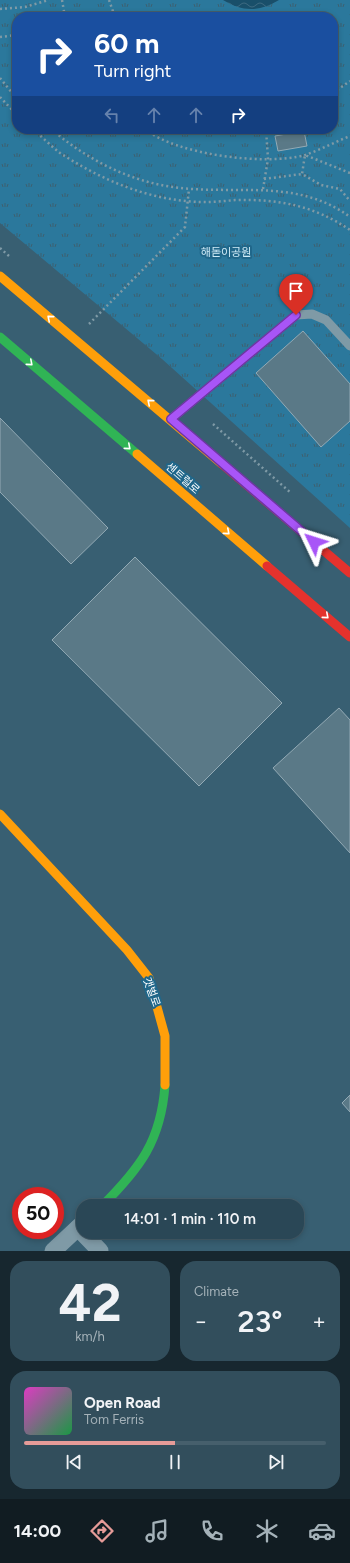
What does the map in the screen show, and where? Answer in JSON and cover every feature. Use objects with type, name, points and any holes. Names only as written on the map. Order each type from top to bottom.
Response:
[{"type":"main road","points":[[0,276],[171,419],[350,573]]},
{"type":"main road","name":"센트럴로","points":[[0,337],[350,637]]},
{"type":"main road","name":"갯벌로","points":[[0,814],[127,950],[149,978],[164,1036],[166,1072],[164,1100],[154,1140],[130,1178],[109,1199]]},
{"type":"street","points":[[53,1251],[76,1230]]},
{"type":"street","points":[[91,1239],[100,1251]]},
{"type":"lane","points":[[171,419],[296,315],[312,314],[326,320],[350,346]]},
{"type":"path","points":[[0,9],[25,7],[49,0]]},
{"type":"path","points":[[62,0],[64,12]]},
{"type":"path","points":[[109,0],[113,12]]},
{"type":"path","points":[[0,37],[12,36]]},
{"type":"path","points":[[0,78],[12,93]]},
{"type":"path","points":[[338,89],[350,81]]},
{"type":"path","points":[[0,97],[12,110]]},
{"type":"path","points":[[39,134],[59,152],[92,172],[133,190],[171,199],[188,201],[204,202],[266,200],[294,204],[322,213],[350,230]]},
{"type":"path","points":[[57,134],[66,142],[98,162],[138,180],[172,188],[263,190],[296,194],[318,200],[350,217]]},
{"type":"path","points":[[155,134],[173,143],[207,154],[241,159],[268,159],[305,155],[350,136]]},
{"type":"path","points":[[263,190],[268,159],[266,134]]},
{"type":"path","points":[[305,155],[350,173]]},
{"type":"path","points":[[302,174],[305,155]]},
{"type":"path","points":[[264,179],[302,174],[321,186],[340,190],[350,201]]},
{"type":"path","points":[[89,325],[182,232],[187,221],[189,189]]},
{"type":"path","points":[[212,424],[296,497]]},
{"type":"green space","name":"해돋이공원","points":[[0,0],[350,0],[350,528],[162,359],[0,223]]},
{"type":"water","points":[[223,0],[279,0],[265,7],[251,9],[237,7]]},
{"type":"building","points":[[287,134],[305,134],[307,146],[278,151],[275,136]]},
{"type":"building","points":[[303,331],[350,384],[350,421],[321,447],[256,373]]},
{"type":"building","points":[[0,418],[108,528],[71,564],[0,492]]},
{"type":"building","points":[[135,557],[282,703],[199,786],[52,640]]},
{"type":"building","points":[[339,708],[350,720],[350,853],[273,768]]},
{"type":"building","points":[[350,1095],[350,1112],[342,1103]]},
{"type":"traffic: fast","points":[[0,337],[137,454]]},
{"type":"traffic: fast","points":[[108,1199],[138,1166],[153,1138],[163,1105],[165,1085]]},
{"type":"traffic: slow","points":[[0,276],[222,464]]},
{"type":"traffic: slow","points":[[137,454],[267,566]]},
{"type":"traffic: slow","points":[[0,814],[127,950],[149,978],[165,1036],[165,1085]]},
{"type":"traffic: jam","points":[[222,464],[350,573]]},
{"type":"traffic: jam","points":[[267,566],[350,637]]},
{"type":"route","points":[[296,315],[171,419],[314,542]]}]
